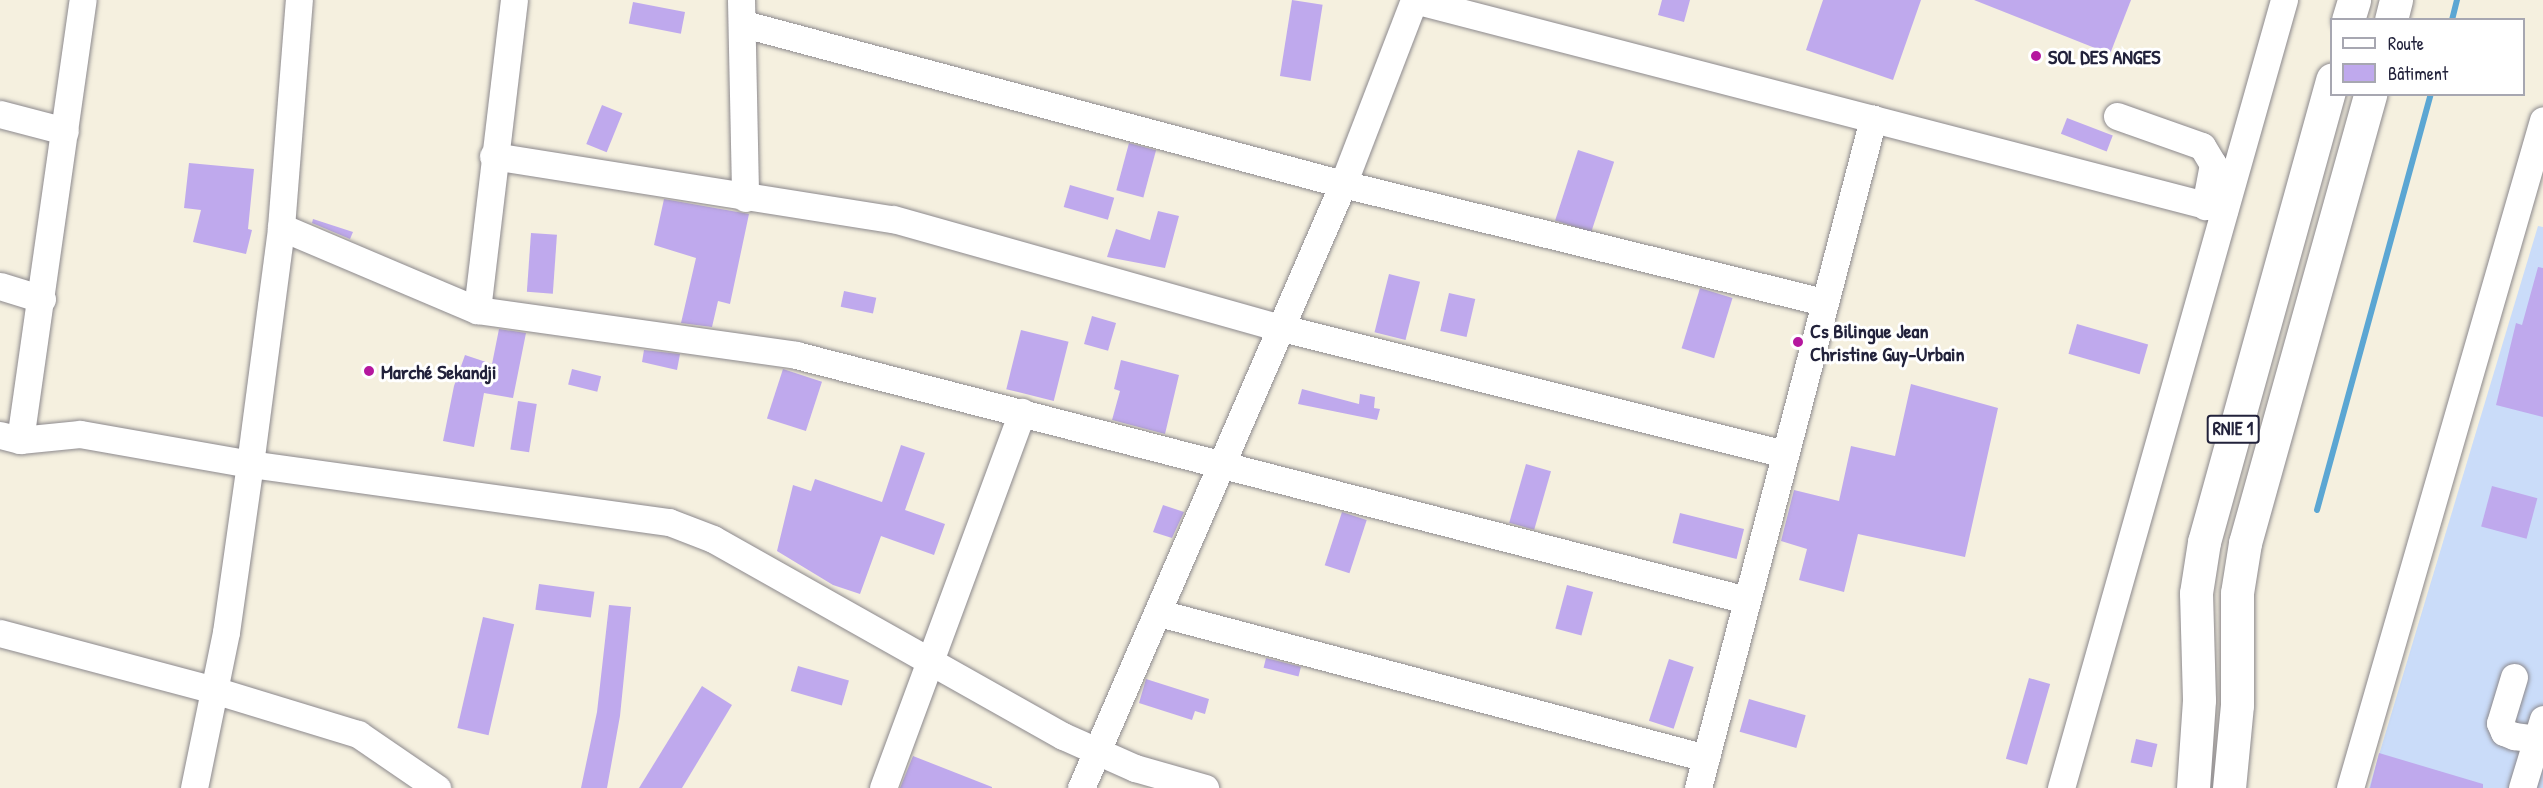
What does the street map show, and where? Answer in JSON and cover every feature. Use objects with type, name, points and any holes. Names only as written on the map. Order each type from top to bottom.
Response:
[{"type":"highway","points":[[2349,18],[2354,0]]},
{"type":"highway","points":[[2392,18],[2396,0]]},
{"type":"highway","name":"RNIE 1","points":[[2193,788],[2199,700],[2196,593],[2204,542],[2330,83]]},
{"type":"highway","name":"RNIE 1","points":[[2229,788],[2237,705],[2237,593],[2245,543],[2369,96]]},
{"type":"street","points":[[83,0],[42,299],[10,438],[80,434],[250,464],[638,515],[669,522],[714,539],[1097,752],[1135,768],[1205,788]]},
{"type":"street","points":[[194,788],[226,632],[250,464],[281,227],[298,0]]},
{"type":"street","points":[[477,310],[493,156],[514,0]]},
{"type":"street","points":[[1081,788],[1159,613],[1278,327],[1343,184],[1414,0],[2214,208]]},
{"type":"street","points":[[2061,788],[2214,208],[2284,0]]},
{"type":"street","points":[[745,198],[742,12],[1343,184],[1825,302]]},
{"type":"street","points":[[0,114],[65,131]]},
{"type":"street","points":[[2116,116],[2202,146],[2213,164],[2214,208]]},
{"type":"street","points":[[1698,788],[1873,118]]},
{"type":"street","points":[[2350,788],[2543,120]]},
{"type":"street","points":[[493,156],[745,198],[893,219],[1278,327],[1785,454]]},
{"type":"street","points":[[281,227],[477,310],[796,355],[1022,412],[1219,467],[1748,600]]},
{"type":"street","points":[[0,286],[42,299]]},
{"type":"street","points":[[883,788],[933,659],[1022,412]]},
{"type":"street","points":[[1159,613],[1706,758]]},
{"type":"street","points":[[0,633],[214,690],[358,734],[437,788]]},
{"type":"street","points":[[2514,678],[2500,723],[2504,732],[2539,740],[2522,788]]},
{"type":"shaded area","points":[[2538,226],[2543,227],[2543,788],[2369,788]]},
{"type":"building","points":[[1292,0],[1323,5],[1311,81],[1280,76]]},
{"type":"building","points":[[1662,0],[1690,0],[1684,22],[1658,15]]},
{"type":"building","points":[[1823,0],[1921,0],[1893,80],[1806,50]]},
{"type":"building","points":[[1974,0],[2131,0],[2110,54]]},
{"type":"building","points":[[633,2],[685,12],[681,34],[629,24]]},
{"type":"building","points":[[602,105],[622,113],[607,152],[586,144]]},
{"type":"building","points":[[2067,118],[2113,136],[2107,151],[2061,134]]},
{"type":"building","points":[[1129,143],[1156,150],[1143,198],[1116,190]]},
{"type":"building","points":[[1578,150],[1614,162],[1591,232],[1555,220]]},
{"type":"building","points":[[189,163],[254,169],[248,229],[252,230],[246,254],[193,242],[201,210],[184,208]]},
{"type":"building","points":[[1070,185],[1114,198],[1108,220],[1064,207]]},
{"type":"building","points":[[664,199],[749,214],[730,304],[718,301],[712,327],[681,323],[696,258],[654,245]]},
{"type":"building","points":[[1158,211],[1179,216],[1165,268],[1107,257],[1116,229],[1150,240]]},
{"type":"building","points":[[313,219],[353,232],[350,239],[312,223]]},
{"type":"building","points":[[531,233],[557,235],[553,294],[527,292]]},
{"type":"building","points":[[2538,267],[2543,268],[2543,417],[2496,405],[2516,323],[2522,325]]},
{"type":"building","points":[[1389,274],[1420,282],[1406,340],[1374,332]]},
{"type":"building","points":[[1700,288],[1733,298],[1714,358],[1682,348]]},
{"type":"building","points":[[844,291],[876,298],[873,314],[841,307]]},
{"type":"building","points":[[1449,293],[1475,299],[1467,337],[1440,331]]},
{"type":"building","points":[[1092,316],[1116,323],[1108,351],[1084,344]]},
{"type":"building","points":[[2077,324],[2148,344],[2140,374],[2068,354]]},
{"type":"building","points":[[499,329],[526,333],[513,398],[484,393],[474,447],[443,441],[454,386],[465,355],[492,364]]},
{"type":"building","points":[[1021,330],[1069,342],[1054,401],[1006,389]]},
{"type":"building","points":[[644,350],[680,354],[677,370],[642,362]]},
{"type":"building","points":[[1121,360],[1179,375],[1165,434],[1112,420],[1120,391],[1114,389]]},
{"type":"building","points":[[572,369],[601,376],[597,392],[568,385]]},
{"type":"building","points":[[783,369],[822,382],[806,431],[767,418]]},
{"type":"building","points":[[1911,384],[1998,408],[1965,557],[1858,534],[1844,592],[1799,580],[1807,549],[1781,541],[1794,490],[1839,501],[1851,446],[1895,456]]},
{"type":"building","points":[[1302,389],[1359,404],[1360,394],[1375,397],[1374,408],[1380,409],[1377,420],[1298,404]]},
{"type":"building","points":[[518,401],[537,404],[529,452],[510,449]]},
{"type":"building","points":[[901,445],[925,453],[905,510],[945,524],[934,555],[881,536],[860,594],[833,585],[777,551],[793,485],[811,491],[815,479],[882,502]]},
{"type":"building","points":[[1526,464],[1551,471],[1534,530],[1509,523]]},
{"type":"building","points":[[2492,486],[2537,498],[2527,539],[2481,527]]},
{"type":"building","points":[[1163,505],[1184,512],[1172,538],[1153,532]]},
{"type":"building","points":[[1342,512],[1367,520],[1349,573],[1325,565]]},
{"type":"building","points":[[1680,513],[1744,529],[1737,559],[1673,543]]},
{"type":"building","points":[[539,584],[594,592],[591,618],[535,610]]},
{"type":"building","points":[[1567,585],[1593,592],[1581,635],[1555,628]]},
{"type":"building","points":[[609,605],[631,607],[620,716],[607,788],[581,788],[597,712]]},
{"type":"building","points":[[483,617],[514,624],[489,735],[457,728]]},
{"type":"building","points":[[1266,658],[1301,667],[1299,676],[1264,668]]},
{"type":"building","points":[[1669,659],[1694,667],[1674,729],[1649,721]]},
{"type":"building","points":[[798,666],[849,681],[842,706],[791,691]]},
{"type":"building","points":[[2029,678],[2050,684],[2027,765],[2006,759]]},
{"type":"building","points":[[1146,679],[1209,699],[1205,714],[1195,711],[1192,720],[1139,703]]},
{"type":"building","points":[[702,686],[732,705],[682,788],[639,788]]},
{"type":"building","points":[[1749,699],[1806,715],[1796,748],[1740,732]]},
{"type":"building","points":[[2136,739],[2157,744],[2152,767],[2131,762]]},
{"type":"building","points":[[2379,753],[2483,784],[2483,788],[2370,788]]},
{"type":"building","points":[[913,756],[992,787],[992,788],[900,788]]},
{"type":"waterway","points":[[2452,18],[2457,0]]},
{"type":"waterway","points":[[2317,510],[2430,96]]},
{"type":"place","name":"SOL DES ANGES","points":[[2036,56]]},
{"type":"place","name":"Cs Bilingue Jean Christine Guy-Urbain","points":[[1798,342]]},
{"type":"place","name":"Marché Sekandji","points":[[369,371]]}]
